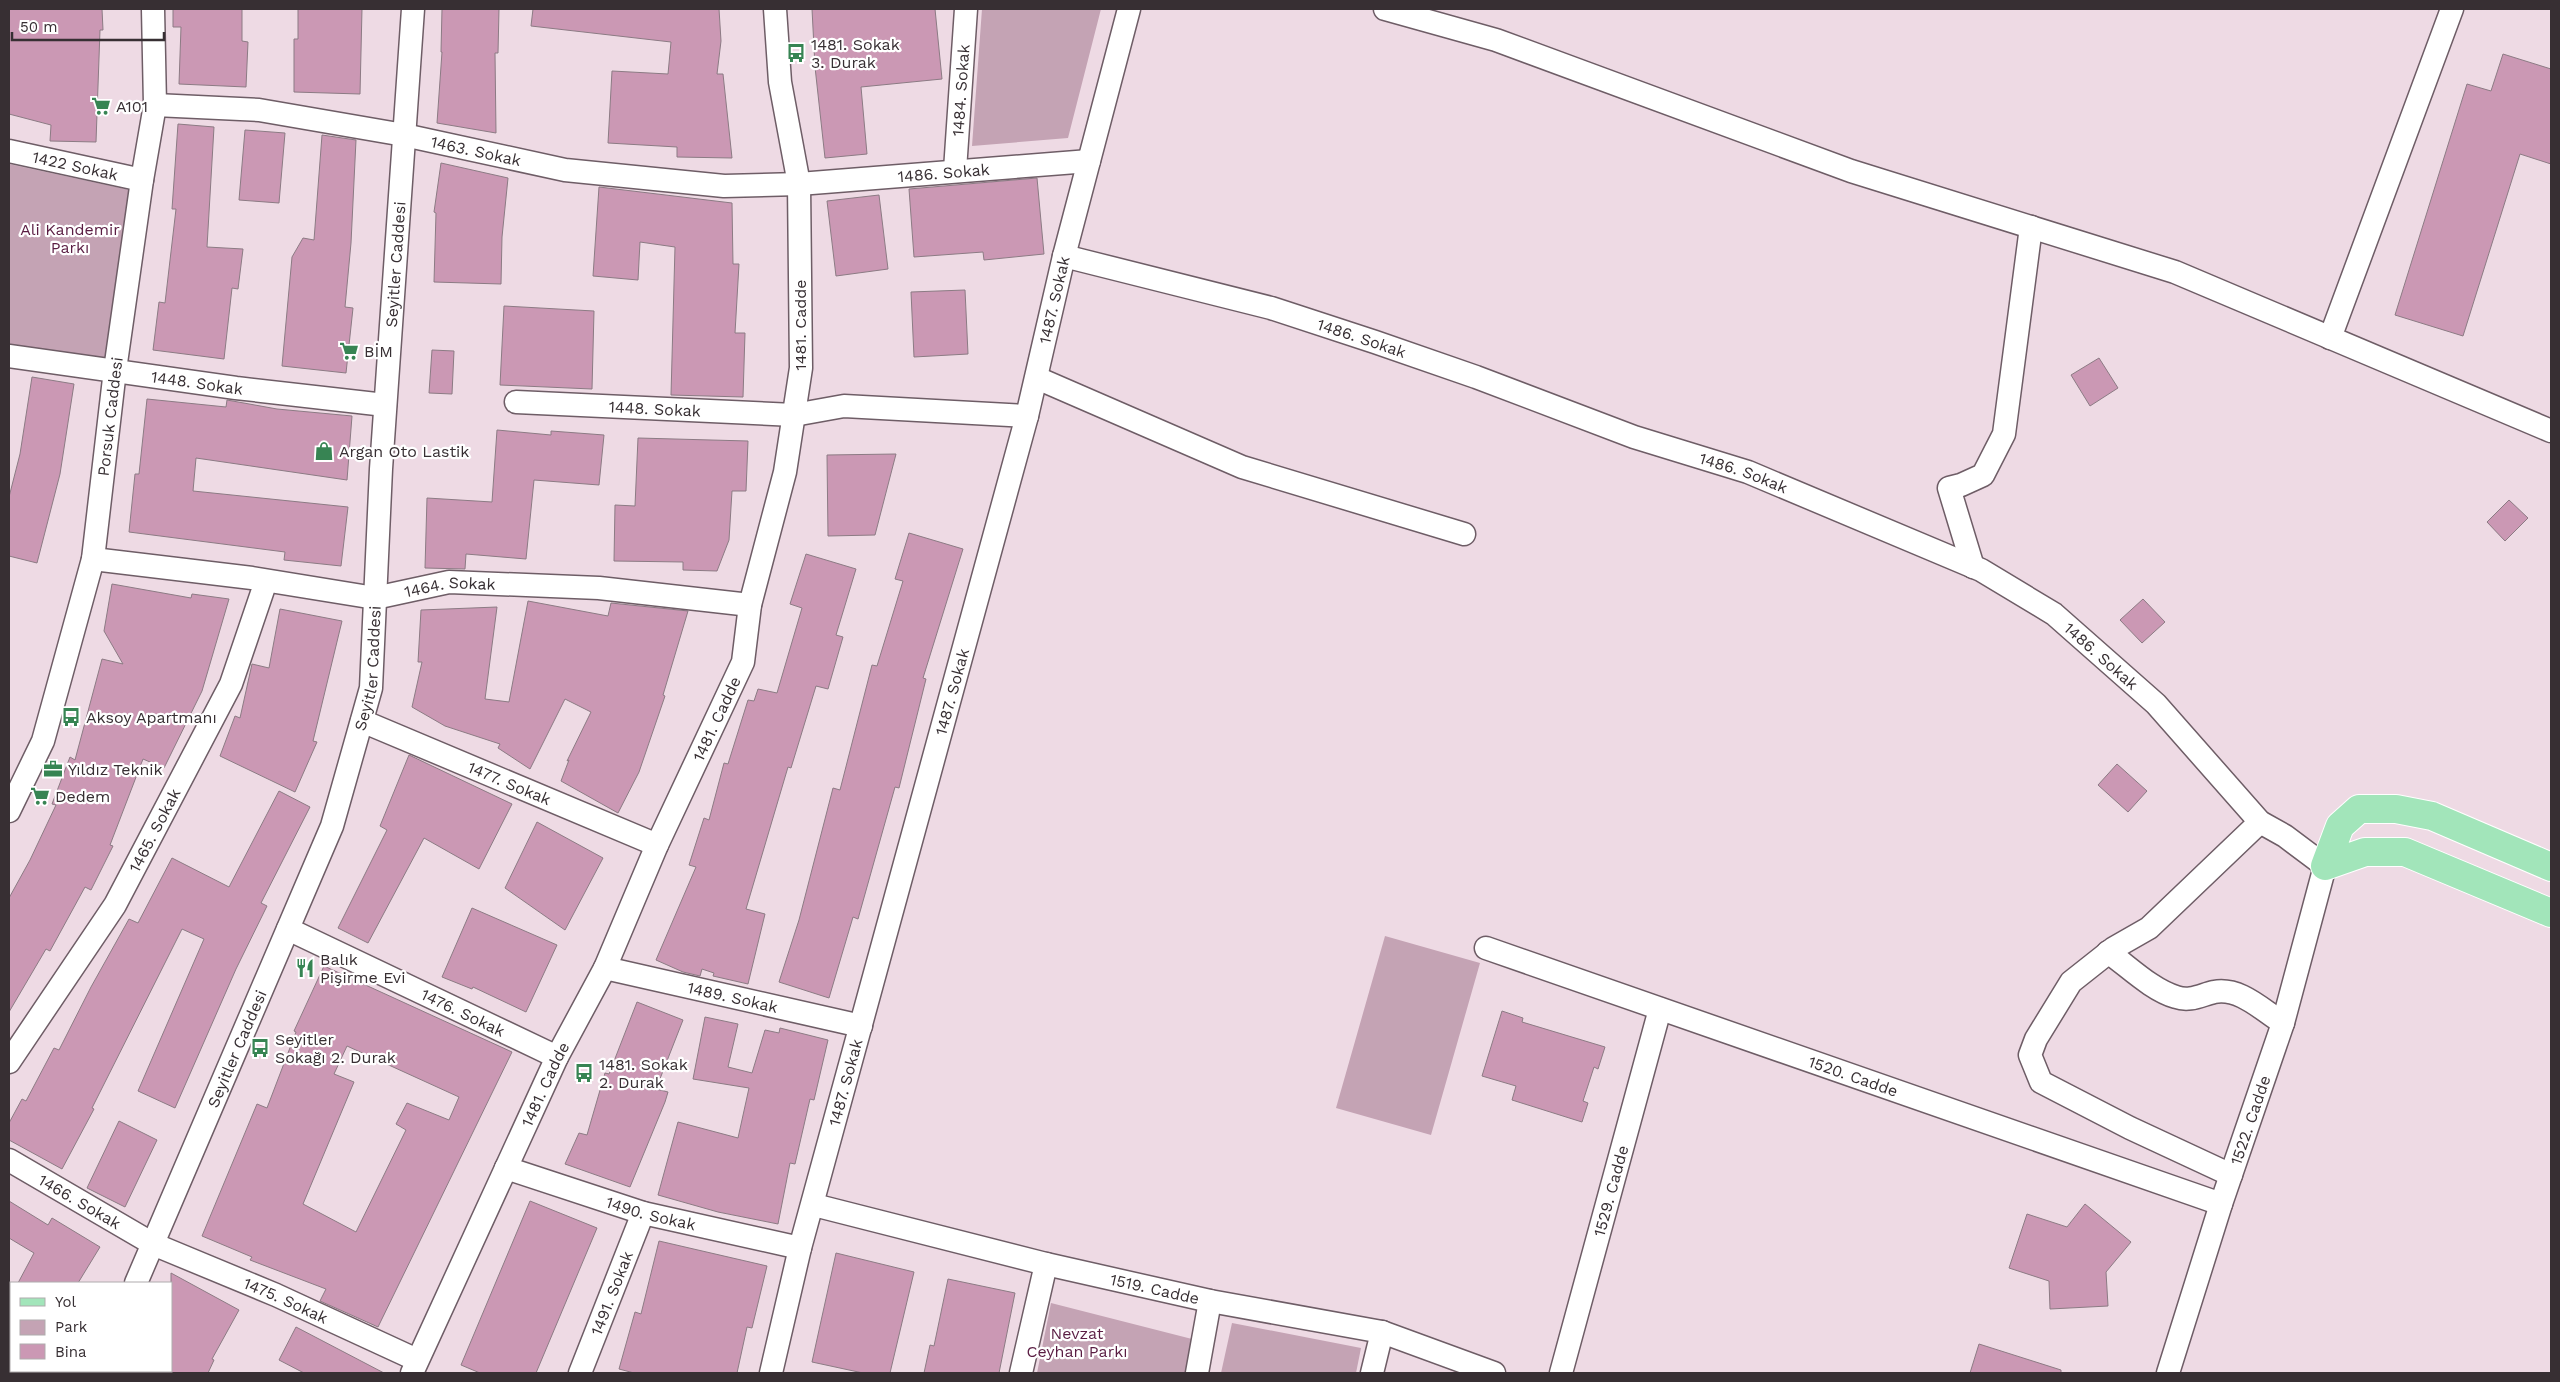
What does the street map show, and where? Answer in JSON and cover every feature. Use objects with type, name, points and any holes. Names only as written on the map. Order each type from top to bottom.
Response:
[{"type":"main road","points":[[2325,866],[2340,826],[2359,809],[2396,809],[2432,816],[2551,867]]},
{"type":"main road","points":[[2325,866],[2366,852],[2405,852],[2551,913]]},
{"type":"street","name":"Porsuk Caddesi","points":[[9,811],[16,777],[43,741],[93,559],[115,370],[142,180],[155,105],[153,9]]},
{"type":"street","name":"Seyitler Caddesi","points":[[136,1282],[332,826],[371,688],[385,405],[413,9]]},
{"type":"street","name":"1481. Cadde","points":[[415,1367],[557,1057],[605,968],[657,845],[743,662],[750,605],[785,472],[801,368],[799,184],[780,82],[775,9]]},
{"type":"street","name":"1484. Sokak","points":[[955,170],[966,9]]},
{"type":"street","name":"1487. Sokak","points":[[771,1373],[800,1248],[814,1205],[860,1026],[1037,378],[1064,256],[1129,9]]},
{"type":"street","points":[[1385,9],[1496,40],[1852,171],[2176,272],[2551,431]]},
{"type":"street","points":[[2330,338],[2452,9]]},
{"type":"street","name":"1463. Sokak","points":[[155,105],[259,110],[404,135],[565,170],[724,186],[799,184]]},
{"type":"street","name":"1422 Sokak","points":[[9,151],[142,180]]},
{"type":"street","name":"1486. Sokak","points":[[799,184],[955,170],[1089,161]]},
{"type":"street","points":[[1973,567],[1949,488],[1983,475],[2004,434],[2031,227]]},
{"type":"street","name":"1486. Sokak","points":[[1064,256],[1272,308],[1375,342],[1476,377],[1634,437],[1748,472],[1973,567],[2054,614],[2156,704],[2260,822],[2285,836],[2325,866]]},
{"type":"street","name":"1448. Sokak","points":[[9,356],[236,388],[385,405]]},
{"type":"street","points":[[1037,378],[1242,467],[1464,534]]},
{"type":"street","name":"1448. Sokak","points":[[516,402],[794,415],[844,406],[1027,416]]},
{"type":"street","name":"1464. Sokak","points":[[93,559],[266,581],[375,598],[449,582],[599,588],[750,605]]},
{"type":"street","name":"1465. Sokak","points":[[9,1062],[119,896],[231,684],[266,581]]},
{"type":"street","name":"1477. Sokak","points":[[362,722],[657,845]]},
{"type":"street","points":[[2231,1175],[2130,1128],[2041,1082],[2030,1055],[2036,1039],[2071,982],[2108,952],[2149,928],[2260,822]]},
{"type":"street","name":"1522. Cadde","points":[[2168,1373],[2221,1204],[2283,1023],[2325,866]]},
{"type":"street","name":"1476. Sokak","points":[[288,929],[557,1057]]},
{"type":"street","name":"1520. Cadde","points":[[1486,948],[2221,1204]]},
{"type":"street","points":[[2108,952],[2157,988],[2177,998],[2199,998],[2214,992],[2234,992],[2283,1023]]},
{"type":"street","name":"1489. Sokak","points":[[605,968],[860,1026]]},
{"type":"street","name":"1529. Cadde","points":[[1561,1373],[1660,1009]]},
{"type":"street","name":"1466. Sokak","points":[[9,1160],[153,1244]]},
{"type":"street","name":"1490. Sokak","points":[[506,1168],[644,1213],[800,1248]]},
{"type":"street","name":"1519. Cadde","points":[[814,1205],[1046,1264],[1210,1301],[1382,1332],[1494,1373]]},
{"type":"street","name":"1491. Sokak","points":[[580,1373],[644,1213]]},
{"type":"street","name":"1475. Sokak","points":[[153,1244],[276,1295],[415,1367]]},
{"type":"street","points":[[1022,1373],[1046,1264]]},
{"type":"street","points":[[1197,1373],[1210,1301]]},
{"type":"street","points":[[1372,1373],[1382,1332]]},
{"type":"green space","points":[[982,9],[1101,9],[1068,138],[972,146]]},
{"type":"green space","name":"Ali Kandemir Parkı","points":[[9,164],[139,192],[114,361],[9,345]]},
{"type":"green space","points":[[1385,936],[1480,963],[1431,1135],[1336,1108]]},
{"type":"green space","name":"Nevzat Ceyhan Parkı","points":[[1051,1303],[1192,1339],[1185,1373],[1037,1373]]},
{"type":"green space","points":[[1232,1323],[1361,1348],[1356,1373],[1221,1373]]},
{"type":"building","points":[[9,9],[102,9],[103,30],[100,30],[96,142],[50,141],[51,125],[9,114]]},
{"type":"building","points":[[173,9],[242,9],[242,41],[248,42],[246,87],[179,84],[181,27],[173,27]]},
{"type":"building","points":[[298,9],[362,9],[360,94],[294,92],[294,39],[298,39]]},
{"type":"building","points":[[442,9],[499,9],[498,53],[495,53],[496,133],[437,123],[442,52]]},
{"type":"building","points":[[533,9],[719,9],[721,41],[717,74],[723,74],[732,158],[677,157],[677,147],[608,143],[612,71],[668,74],[671,42],[531,26]]},
{"type":"building","points":[[812,9],[935,9],[942,79],[861,87],[867,154],[825,158],[815,67]]},
{"type":"building","points":[[2503,54],[2551,69],[2551,164],[2520,154],[2463,336],[2395,315],[2467,84],[2491,91]]},
{"type":"building","points":[[178,124],[214,127],[207,247],[243,249],[238,289],[232,288],[224,359],[153,350],[159,302],[165,303],[176,209],[172,209]]},
{"type":"building","points":[[245,130],[285,133],[279,203],[239,200]]},
{"type":"building","points":[[322,135],[356,140],[351,243],[345,307],[353,308],[346,373],[282,366],[292,257],[303,238],[314,240]]},
{"type":"building","points":[[441,163],[508,178],[502,237],[501,284],[434,282],[436,213],[434,212]]},
{"type":"building","points":[[1037,178],[1044,254],[984,260],[983,252],[914,257],[909,189]]},
{"type":"building","points":[[599,187],[732,203],[733,264],[739,264],[735,333],[745,333],[743,397],[671,395],[675,247],[640,242],[638,280],[593,276]]},
{"type":"building","points":[[879,195],[888,269],[836,276],[827,201]]},
{"type":"building","points":[[965,290],[968,354],[914,357],[911,292]]},
{"type":"building","points":[[504,306],[594,311],[592,389],[500,385]]},
{"type":"building","points":[[432,350],[454,351],[452,394],[429,393]]},
{"type":"building","points":[[2099,358],[2118,388],[2090,406],[2071,375]]},
{"type":"building","points":[[32,377],[74,384],[60,474],[37,563],[9,556],[9,497],[20,454]]},
{"type":"building","points":[[147,399],[226,407],[227,400],[277,409],[352,416],[347,480],[196,458],[193,491],[348,507],[341,566],[284,560],[285,552],[129,532],[135,474],[139,474]]},
{"type":"building","points":[[497,430],[551,435],[551,431],[604,435],[599,485],[534,480],[526,559],[466,554],[465,569],[425,568],[427,498],[492,502]]},
{"type":"building","points":[[638,438],[748,441],[746,491],[732,491],[729,540],[717,571],[683,570],[683,562],[614,561],[615,505],[635,506]]},
{"type":"building","points":[[896,454],[875,535],[828,536],[827,455]]},
{"type":"building","points":[[2509,500],[2528,518],[2505,541],[2487,522]]},
{"type":"building","points":[[909,533],[963,549],[923,678],[926,679],[899,788],[895,787],[858,919],[853,917],[829,998],[779,982],[799,920],[833,788],[840,790],[872,665],[877,666],[903,581],[895,579]]},
{"type":"building","points":[[806,554],[856,569],[836,635],[843,637],[828,689],[816,686],[791,768],[788,767],[746,909],[765,914],[748,984],[713,976],[714,973],[702,969],[700,976],[683,972],[656,960],[696,867],[689,865],[704,818],[709,820],[724,763],[728,764],[748,700],[754,701],[758,689],[777,693],[802,608],[790,604]]},
{"type":"building","points":[[112,584],[191,598],[192,594],[229,599],[202,691],[164,768],[143,759],[110,845],[113,846],[91,890],[85,887],[50,951],[46,949],[9,1012],[9,898],[30,860],[56,805],[52,804],[70,757],[75,760],[102,659],[123,664],[104,631]]},
{"type":"building","points":[[2143,599],[2165,622],[2142,643],[2120,620]]},
{"type":"building","points":[[528,601],[608,616],[611,603],[688,611],[663,695],[665,696],[639,772],[618,813],[561,781],[569,760],[567,761],[591,712],[565,699],[530,769],[498,748],[500,744],[445,726],[412,707],[422,662],[418,662],[421,610],[497,607],[485,699],[509,702]]},
{"type":"building","points":[[280,609],[342,621],[313,741],[317,742],[295,792],[220,756],[235,716],[240,718],[252,664],[269,668]]},
{"type":"building","points":[[409,755],[512,804],[479,869],[424,838],[368,943],[338,928],[387,830],[380,826]]},
{"type":"building","points":[[2117,764],[2147,791],[2128,812],[2098,785]]},
{"type":"building","points":[[279,791],[310,807],[261,903],[267,906],[236,969],[175,1108],[138,1091],[204,939],[182,929],[92,1108],[94,1109],[62,1169],[9,1140],[9,1123],[22,1099],[26,1101],[54,1048],[59,1050],[129,919],[138,923],[172,858],[229,887]]},
{"type":"building","points":[[537,822],[603,858],[565,930],[505,888]]},
{"type":"building","points":[[472,908],[557,945],[526,1012],[473,987],[472,989],[442,977]]},
{"type":"building","points":[[324,966],[512,1052],[378,1327],[320,1301],[326,1289],[250,1260],[252,1257],[202,1236],[257,1104],[267,1108],[296,1032],[294,1031]],"holes":[[[347,1046],[459,1097],[449,1120],[407,1103],[396,1124],[406,1130],[356,1232],[303,1204],[354,1082],[334,1074]]]},
{"type":"building","points":[[637,1002],[683,1020],[656,1089],[668,1092],[665,1102],[630,1187],[565,1164],[579,1133],[587,1135],[605,1073],[609,1074]]},
{"type":"building","points":[[1502,1011],[1523,1018],[1522,1022],[1605,1047],[1598,1069],[1594,1067],[1583,1101],[1588,1103],[1582,1122],[1512,1100],[1516,1086],[1482,1076]]},
{"type":"building","points":[[705,1017],[738,1024],[728,1067],[752,1073],[765,1030],[779,1033],[780,1028],[828,1040],[814,1100],[810,1099],[795,1164],[790,1163],[778,1224],[718,1212],[658,1195],[678,1122],[738,1138],[749,1088],[693,1079]]},
{"type":"building","points":[[119,1121],[157,1140],[125,1207],[87,1188]]},
{"type":"building","points":[[9,1201],[48,1225],[52,1218],[100,1247],[79,1282],[19,1282],[34,1253],[9,1238]]},
{"type":"building","points":[[530,1201],[597,1228],[536,1373],[480,1373],[461,1365]]},
{"type":"building","points":[[2085,1204],[2131,1242],[2106,1272],[2108,1306],[2050,1309],[2049,1281],[2009,1268],[2027,1214],[2067,1227]]},
{"type":"building","points":[[659,1241],[767,1266],[752,1328],[747,1327],[737,1373],[634,1373],[619,1369],[635,1312],[641,1314]]},
{"type":"building","points":[[836,1253],[914,1272],[890,1373],[863,1373],[812,1362]]},
{"type":"building","points":[[171,1273],[239,1310],[212,1359],[214,1360],[208,1373],[171,1373]]},
{"type":"building","points":[[948,1279],[1015,1293],[999,1373],[924,1373],[930,1345],[934,1346]]},
{"type":"building","points":[[296,1327],[384,1373],[304,1373],[279,1360]]},
{"type":"building","points":[[1979,1344],[2061,1370],[2061,1373],[1970,1373]]},
{"type":"place","name":"1481. Sokak 3. Durak","points":[[796,53]]},
{"type":"place","name":"A101","points":[[101,106]]},
{"type":"place","name":"BİM","points":[[349,351]]},
{"type":"place","name":"Argan Oto Lastik","points":[[324,451]]},
{"type":"place","name":"Aksoy Apartmanı","points":[[71,717]]},
{"type":"place","name":"Yıldız Teknik","points":[[53,769]]},
{"type":"place","name":"Dedem","points":[[40,796]]},
{"type":"place","name":"Balık Pişirme Evi","points":[[305,968]]},
{"type":"place","name":"Seyitler Sokağı 2. Durak","points":[[260,1048]]},
{"type":"place","name":"1481. Sokak 2. Durak","points":[[584,1073]]}]
